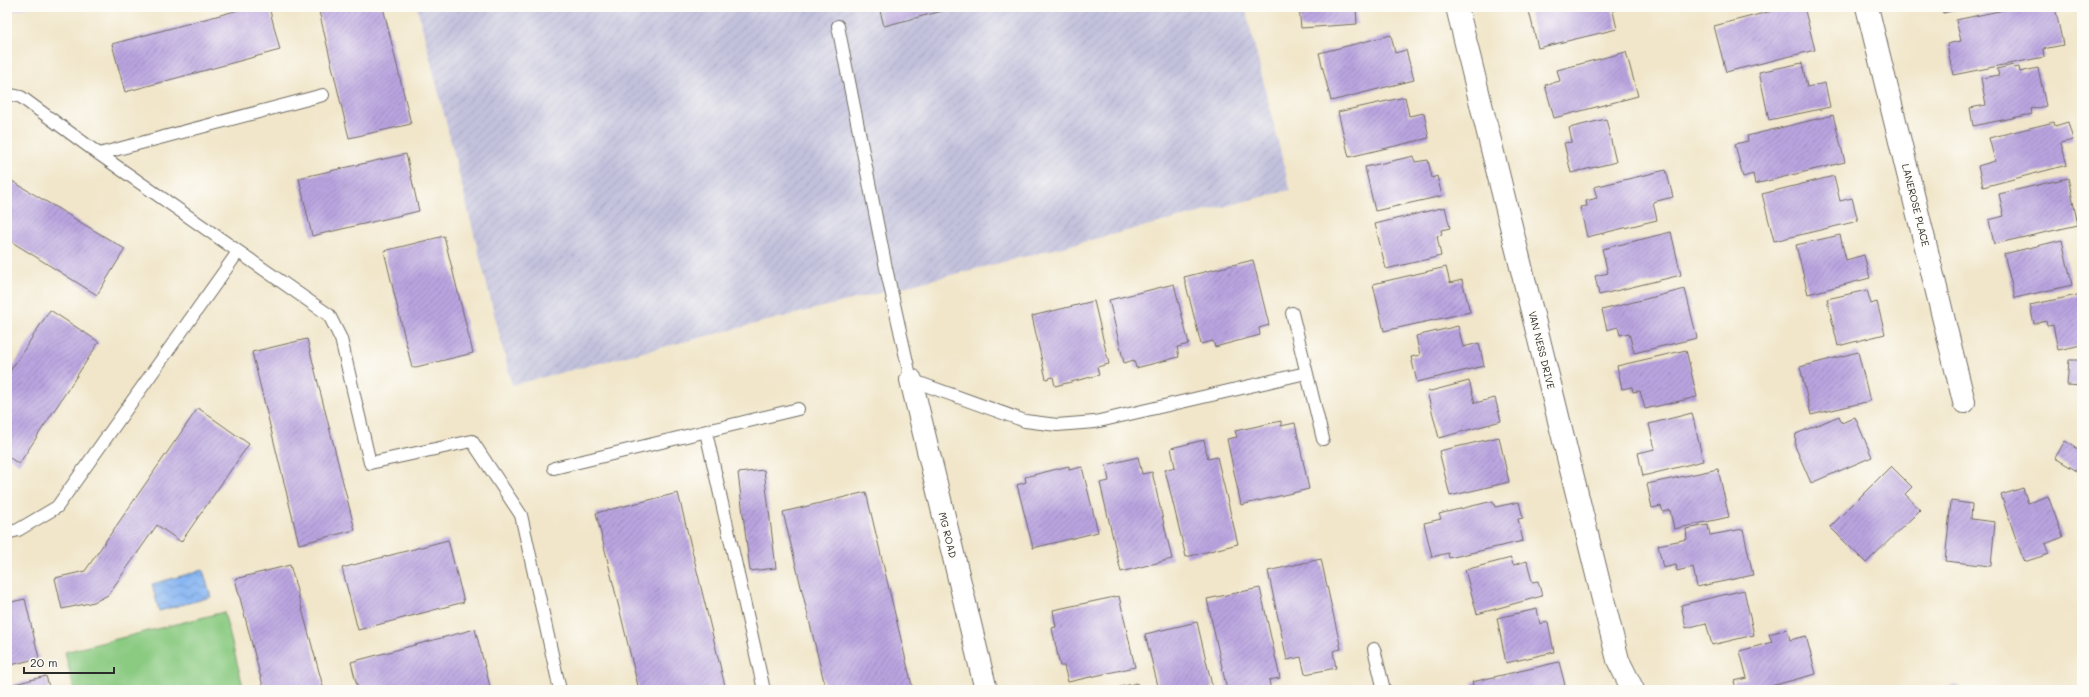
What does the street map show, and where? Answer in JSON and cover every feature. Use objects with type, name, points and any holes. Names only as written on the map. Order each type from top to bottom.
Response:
[{"type":"street","name":"VAN NESS DRIVE","points":[[1457,7],[1618,660],[1634,690]]},
{"type":"street","name":"LANEROSE PLACE","points":[[1868,7],[1964,402]]},
{"type":"street","name":"MG ROAD","points":[[911,380],[986,690]]},
{"type":"lane","points":[[838,26],[886,268],[911,380],[1025,421],[1057,425],[1095,422],[1306,373]]},
{"type":"lane","points":[[7,94],[21,97],[99,154],[329,316],[341,339],[370,463],[472,441],[521,515],[560,690]]},
{"type":"lane","points":[[99,154],[323,95]]},
{"type":"lane","points":[[7,533],[18,530],[57,507],[238,252]]},
{"type":"lane","points":[[1292,313],[1323,438]]},
{"type":"lane","points":[[554,468],[798,409]]},
{"type":"lane","points":[[706,432],[764,690]]},
{"type":"lane","points":[[1374,648],[1384,690]]},
{"type":"shaded area","points":[[7,7],[31,7],[7,13]]},
{"type":"shaded area","points":[[417,7],[1245,7],[1290,190],[512,385]]},
{"type":"green space","points":[[224,612],[244,690],[74,690],[65,652]]},
{"type":"water","points":[[203,570],[211,597],[159,611],[152,584]]},
{"type":"building","points":[[250,7],[269,7],[280,50],[125,92],[112,44]]},
{"type":"building","points":[[318,7],[383,7],[411,124],[349,138]]},
{"type":"building","points":[[879,7],[953,7],[954,8],[884,26]]},
{"type":"building","points":[[1299,7],[1356,7],[1357,24],[1301,28]]},
{"type":"building","points":[[1547,7],[1612,7],[1617,29],[1538,48],[1529,11]]},
{"type":"building","points":[[1787,7],[1804,7],[1815,50],[1726,72],[1714,26]]},
{"type":"building","points":[[1941,7],[1964,7],[1964,8],[1943,13]]},
{"type":"building","points":[[2018,7],[2055,7],[2063,45],[2043,49],[2044,57],[1953,75],[1947,44],[1961,41],[1956,20]]},
{"type":"building","points":[[1391,35],[1395,53],[1406,50],[1414,80],[1331,101],[1319,53]]},
{"type":"building","points":[[1626,52],[1638,96],[1554,118],[1545,85],[1560,81],[1557,70]]},
{"type":"building","points":[[1802,63],[1807,87],[1825,83],[1830,107],[1769,120],[1759,72]]},
{"type":"building","points":[[2013,65],[2014,68],[2019,67],[2020,72],[2038,68],[2046,106],[2031,109],[2032,114],[1973,126],[1970,108],[1986,105],[1981,78],[1999,75],[1997,69]]},
{"type":"building","points":[[1405,97],[1409,116],[1424,113],[1429,138],[1349,157],[1338,112]]},
{"type":"building","points":[[1833,115],[1845,162],[1755,184],[1753,174],[1743,177],[1735,144],[1748,141],[1747,136]]},
{"type":"building","points":[[1606,119],[1616,162],[1571,173],[1564,143],[1572,142],[1569,128]]},
{"type":"building","points":[[2054,122],[2055,126],[2068,122],[2073,140],[2061,143],[2067,165],[1983,187],[1978,166],[1995,161],[1989,138]]},
{"type":"building","points":[[406,154],[419,211],[312,236],[299,178]]},
{"type":"building","points":[[1414,156],[1415,162],[1428,160],[1432,178],[1437,176],[1442,196],[1375,211],[1365,167]]},
{"type":"building","points":[[1666,170],[1673,197],[1653,202],[1657,220],[1587,237],[1580,207],[1587,206],[1586,201],[1597,198],[1594,187]]},
{"type":"building","points":[[1834,176],[1840,201],[1852,198],[1858,221],[1774,241],[1762,194]]},
{"type":"building","points":[[7,178],[125,249],[97,295],[7,239]]},
{"type":"building","points":[[2068,178],[2078,225],[1994,244],[1989,220],[2004,216],[1999,194]]},
{"type":"building","points":[[1445,207],[1450,228],[1441,230],[1442,235],[1437,236],[1441,256],[1386,269],[1375,224]]},
{"type":"building","points":[[1671,232],[1681,275],[1599,295],[1595,276],[1608,273],[1602,249]]},
{"type":"building","points":[[1840,235],[1846,260],[1864,255],[1870,278],[1808,294],[1796,245]]},
{"type":"building","points":[[444,236],[473,353],[412,368],[384,251]]},
{"type":"building","points":[[2062,240],[2072,285],[2015,298],[2004,254]]},
{"type":"building","points":[[1253,260],[1269,325],[1259,328],[1260,335],[1215,347],[1213,341],[1201,344],[1184,277]]},
{"type":"building","points":[[1446,267],[1450,283],[1462,280],[1470,312],[1384,331],[1373,284]]},
{"type":"building","points":[[1174,284],[1189,344],[1177,347],[1179,357],[1136,368],[1134,360],[1124,363],[1109,300]]},
{"type":"building","points":[[1685,289],[1697,338],[1634,353],[1629,333],[1620,335],[1618,327],[1607,330],[1602,310]]},
{"type":"building","points":[[1867,290],[1871,304],[1877,302],[1885,334],[1838,346],[1827,299]]},
{"type":"building","points":[[2082,294],[2082,345],[2058,350],[2053,325],[2047,326],[2046,321],[2034,324],[2030,305]]},
{"type":"building","points":[[1094,301],[1109,364],[1097,367],[1099,375],[1055,386],[1053,377],[1046,379],[1032,316]]},
{"type":"building","points":[[50,310],[99,342],[19,464],[7,456],[7,376]]},
{"type":"building","points":[[1458,326],[1463,347],[1479,343],[1484,366],[1417,382],[1411,357],[1420,355],[1416,336]]},
{"type":"building","points":[[307,339],[355,530],[299,544],[252,352]]},
{"type":"building","points":[[1686,350],[1697,397],[1645,409],[1640,391],[1633,392],[1632,387],[1622,389],[1617,366]]},
{"type":"building","points":[[1858,352],[1870,401],[1811,415],[1800,367]]},
{"type":"building","points":[[2069,360],[2082,360],[2082,386],[2067,385]]},
{"type":"building","points":[[1469,381],[1475,403],[1495,398],[1501,421],[1439,438],[1427,392]]},
{"type":"building","points":[[198,408],[249,444],[181,542],[157,525],[108,595],[94,602],[62,609],[55,578],[85,571]]},
{"type":"building","points":[[1692,413],[1703,461],[1643,476],[1638,453],[1655,449],[1649,424]]},
{"type":"building","points":[[1839,416],[1842,423],[1855,417],[1872,457],[1811,483],[1795,446],[1796,434]]},
{"type":"building","points":[[1281,421],[1281,426],[1295,423],[1309,489],[1241,505],[1227,439],[1237,437],[1235,431]]},
{"type":"building","points":[[1499,437],[1509,482],[1450,496],[1439,451]]},
{"type":"building","points":[[1204,440],[1208,459],[1217,457],[1238,544],[1186,557],[1165,470],[1175,467],[1171,448]]},
{"type":"building","points":[[2065,441],[2078,449],[2082,442],[2082,474],[2055,458]]},
{"type":"building","points":[[1138,457],[1142,474],[1152,472],[1172,559],[1121,572],[1100,483],[1109,481],[1106,465]]},
{"type":"building","points":[[1069,466],[1069,470],[1082,467],[1098,532],[1033,548],[1017,485],[1026,482],[1025,477]]},
{"type":"building","points":[[1891,466],[1912,487],[1905,494],[1920,510],[1866,563],[1830,527]]},
{"type":"building","points":[[1718,469],[1729,517],[1674,529],[1670,510],[1663,512],[1661,506],[1652,508],[1647,484]]},
{"type":"building","points":[[764,470],[776,568],[750,571],[738,473]]},
{"type":"building","points":[[2023,488],[2028,503],[2048,496],[2063,537],[2045,544],[2049,554],[2024,562],[2001,495]]},
{"type":"building","points":[[866,492],[913,690],[826,690],[783,512]]},
{"type":"building","points":[[678,493],[726,690],[639,690],[596,513]]},
{"type":"building","points":[[1493,501],[1495,507],[1519,502],[1523,518],[1518,519],[1523,541],[1449,558],[1448,553],[1432,557],[1424,523],[1441,519],[1439,514]]},
{"type":"building","points":[[1951,501],[1972,504],[1971,519],[1995,522],[1991,566],[1945,561]]},
{"type":"building","points":[[1708,525],[1710,535],[1743,529],[1753,575],[1697,587],[1693,567],[1677,571],[1676,565],[1663,568],[1658,545],[1687,539],[1686,529]]},
{"type":"building","points":[[448,540],[464,602],[358,630],[342,568]]},
{"type":"building","points":[[1511,558],[1513,565],[1527,561],[1532,582],[1538,581],[1542,596],[1477,614],[1465,570]]},
{"type":"building","points":[[1321,559],[1341,649],[1333,651],[1336,668],[1305,674],[1301,657],[1287,660],[1268,571]]},
{"type":"building","points":[[290,565],[324,690],[264,690],[235,579]]},
{"type":"building","points":[[1260,588],[1280,678],[1269,680],[1271,690],[1239,690],[1238,687],[1227,690],[1207,599]]},
{"type":"building","points":[[1744,590],[1754,635],[1712,645],[1706,623],[1686,628],[1681,605]]},
{"type":"building","points":[[1119,596],[1135,667],[1068,682],[1064,666],[1060,666],[1052,628],[1056,627],[1053,610]]},
{"type":"building","points":[[25,599],[39,658],[7,666],[7,603]]},
{"type":"building","points":[[1537,609],[1540,624],[1548,622],[1554,652],[1506,663],[1497,618]]},
{"type":"building","points":[[1197,622],[1213,690],[1159,690],[1145,634]]},
{"type":"building","points":[[475,629],[491,690],[358,690],[351,662]]},
{"type":"building","points":[[1787,629],[1790,640],[1806,636],[1816,674],[1756,690],[1736,690],[1734,681],[1747,678],[1740,651],[1772,642],[1769,634]]},
{"type":"building","points":[[1559,662],[1565,685],[1552,688],[1553,690],[1474,690],[1472,682]]},
{"type":"building","points":[[46,676],[50,690],[7,690],[7,686]]},
{"type":"building","points":[[1137,683],[1139,690],[1111,690],[1111,689]]},
{"type":"building","points":[[1958,685],[1959,690],[1938,690],[1938,689]]}]
